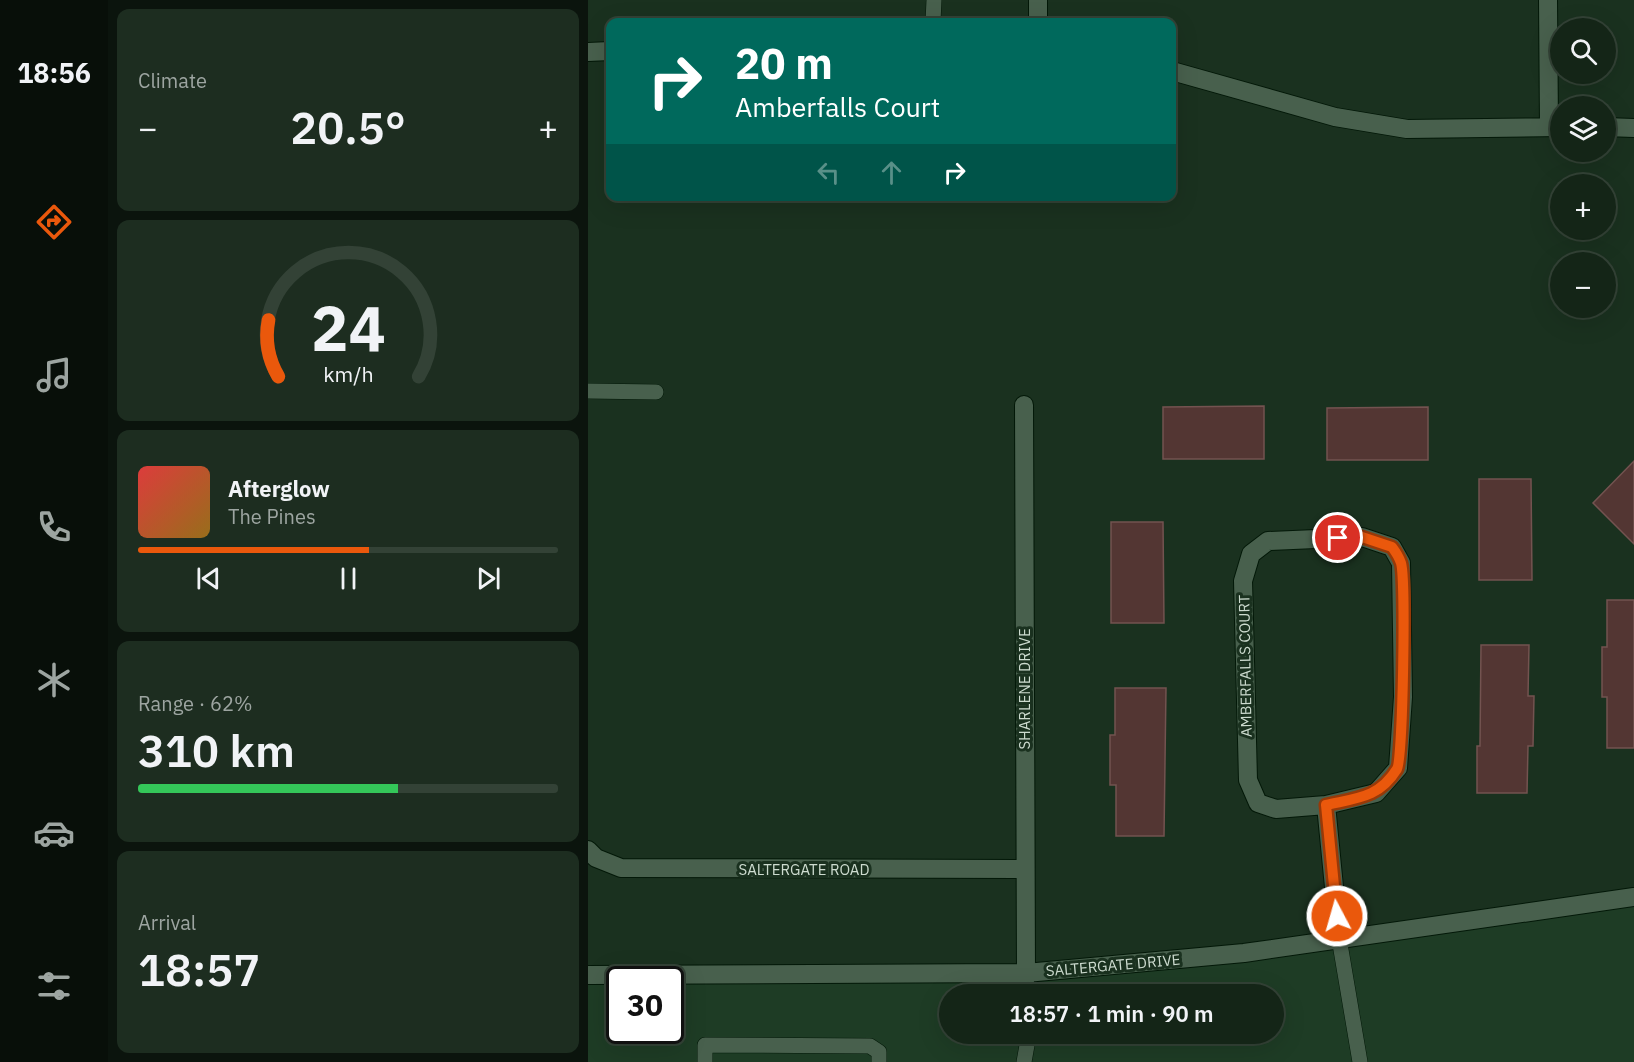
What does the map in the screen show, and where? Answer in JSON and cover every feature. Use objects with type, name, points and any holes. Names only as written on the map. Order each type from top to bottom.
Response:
[{"type":"street","points":[[1038,0],[1038,18]]},
{"type":"street","points":[[1548,0],[1553,96]]},
{"type":"street","points":[[588,52],[606,51]]},
{"type":"street","points":[[1176,72],[1335,117],[1407,129],[1550,127]]},
{"type":"street","points":[[1616,127],[1634,128]]},
{"type":"street","name":"SHARLENE DRIVE","points":[[1024,405],[1026,974]]},
{"type":"street","name":"AMBERFALLS COURT","points":[[1362,537],[1392,547],[1401,563],[1403,697],[1398,768],[1376,793],[1326,805],[1276,809],[1258,803],[1248,780],[1243,581],[1251,554],[1268,541],[1362,537]]},
{"type":"street","points":[[1326,805],[1339,938]]},
{"type":"street","name":"SALTERGATE ROAD","points":[[588,850],[596,858],[621,868],[1024,869]]},
{"type":"street","name":"SALTERGATE DRIVE","points":[[588,975],[1026,974],[1244,953],[1634,897]]},
{"type":"lane","points":[[933,18],[934,0]]},
{"type":"lane","points":[[588,391],[656,392]]},
{"type":"lane","points":[[1339,938],[1360,1062]]},
{"type":"lane","points":[[1026,974],[1026,984]]},
{"type":"lane","points":[[1024,1062],[1027,1044]]},
{"type":"lane","points":[[705,1062],[705,1045],[717,1045],[870,1046],[879,1052],[879,1062]]},
{"type":"shaded area","points":[[1634,897],[1634,1062],[588,1062],[588,975],[606,975],[606,1044],[684,1044],[684,975],[1026,973]]},
{"type":"building","points":[[1264,406],[1264,459],[1163,459],[1163,407]]},
{"type":"building","points":[[1428,407],[1428,460],[1327,460],[1327,408]]},
{"type":"building","points":[[1634,461],[1634,544],[1593,503]]},
{"type":"building","points":[[1479,479],[1531,479],[1532,580],[1479,580]]},
{"type":"building","points":[[1111,522],[1163,522],[1164,623],[1111,623]]},
{"type":"building","points":[[1607,600],[1634,600],[1634,748],[1607,748],[1607,697],[1602,697],[1602,647],[1607,647]]},
{"type":"building","points":[[1481,645],[1529,645],[1528,696],[1534,696],[1533,746],[1528,746],[1527,793],[1477,793]]},
{"type":"building","points":[[1115,688],[1166,688],[1164,836],[1116,836],[1116,785],[1110,785],[1110,735],[1115,735]]},
{"type":"route","points":[[1337,916],[1326,805],[1376,793],[1398,768],[1403,697],[1401,563],[1392,547],[1362,537],[1338,538]]}]
